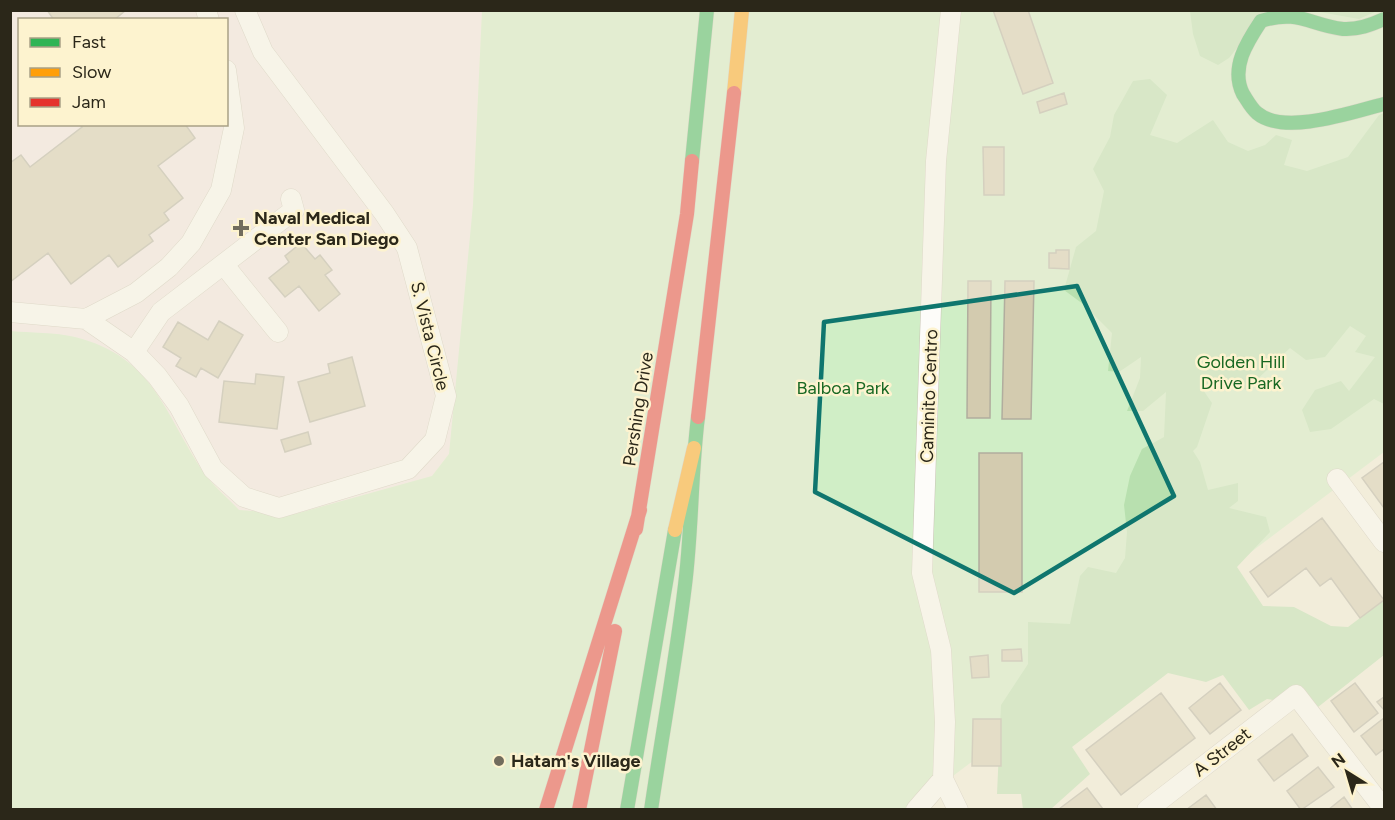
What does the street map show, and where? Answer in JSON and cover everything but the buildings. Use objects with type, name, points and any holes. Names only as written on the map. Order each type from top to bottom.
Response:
[{"type":"main road","name":"Pershing Drive","points":[[579,810],[640,510],[687,214],[707,10]]},
{"type":"main road","points":[[651,810],[685,586],[693,509],[694,448],[725,186],[742,10]]},
{"type":"main road","points":[[1384,19],[1368,28],[1349,31],[1283,15],[1261,21],[1243,47],[1238,72],[1242,92],[1257,114],[1277,122],[1300,123],[1384,104]]},
{"type":"main road","points":[[627,810],[677,515],[694,448]]},
{"type":"main road","points":[[546,810],[640,510]]},
{"type":"main road","points":[[620,810],[643,708]]},
{"type":"street","name":"S. Vista Circle","points":[[86,319],[134,352],[157,376],[179,406],[213,469],[244,498],[279,508],[408,469],[435,440],[446,396],[407,248],[384,213],[263,52],[245,10]]},
{"type":"street","name":"Caminito Centro","points":[[951,10],[936,161],[922,573],[941,650],[945,722],[943,779],[958,810]]},
{"type":"street","points":[[10,312],[86,319],[136,292],[169,267],[191,243],[221,190],[234,128],[228,84]]},
{"type":"street","points":[[134,352],[161,312],[294,210],[291,199]]},
{"type":"street","points":[[224,265],[278,332]]},
{"type":"street","points":[[1337,479],[1384,542]]},
{"type":"street","name":"A Street","points":[[1148,810],[1296,695],[1384,809]]},
{"type":"street","points":[[916,810],[943,779]]},
{"type":"highlighted area","points":[[1077,286],[1174,496],[1014,593],[815,492],[824,322]]},
{"type":"shaded area","name":"Naval Medical Center San Diego","points":[[10,11],[482,11],[462,436],[432,476],[295,514],[239,510],[205,475],[152,385],[74,337],[11,331]]},
{"type":"green space","name":"Balboa Park","points":[[482,11],[1384,11],[1384,452],[909,809],[11,809],[10,331],[67,335],[102,346],[123,358],[154,390],[208,478],[239,510],[295,514],[432,476],[449,454],[473,205]]},
{"type":"green space","points":[[1190,11],[1267,11],[1229,58],[1218,65],[1200,56],[1193,34]]},
{"type":"green space","points":[[1314,11],[1377,11],[1359,19]]},
{"type":"green space","name":"Golden Hill Drive Park","points":[[1150,79],[1167,95],[1150,135],[1177,143],[1213,120],[1228,142],[1248,151],[1265,145],[1276,135],[1292,140],[1284,165],[1307,171],[1348,157],[1379,115],[1384,113],[1384,404],[1374,399],[1331,429],[1310,432],[1302,410],[1315,390],[1341,381],[1349,391],[1375,357],[1355,352],[1366,336],[1350,326],[1325,357],[1306,360],[1290,348],[1246,390],[1220,378],[1201,387],[1212,403],[1197,447],[1193,451],[1200,462],[1208,490],[1238,483],[1238,501],[1229,508],[1266,517],[1270,532],[1237,567],[1263,606],[1294,607],[1331,626],[1348,627],[1384,600],[1384,655],[1313,711],[1297,704],[1267,699],[1249,710],[1223,675],[1206,682],[1168,673],[1072,747],[1090,774],[1051,809],[1023,809],[1021,794],[997,794],[1001,705],[1028,664],[1028,622],[1070,624],[1080,576],[1088,567],[1116,573],[1125,558],[1127,532],[1124,505],[1130,476],[1142,449],[1164,437],[1166,392],[1143,411],[1127,411],[1140,378],[1141,357],[1119,372],[1108,371],[1112,333],[1083,304],[1064,290],[1076,247],[1096,231],[1104,191],[1093,169],[1110,137],[1114,115],[1133,81]]},
{"type":"traffic: fast","points":[[692,161],[707,10]]},
{"type":"traffic: fast","points":[[1384,19],[1364,27],[1349,29],[1331,27],[1295,17],[1261,21],[1246,46],[1238,75],[1239,84],[1249,104],[1257,113],[1269,120],[1284,122],[1319,120],[1384,104]]},
{"type":"traffic: fast","points":[[651,810],[685,585],[698,417]]},
{"type":"traffic: fast","points":[[627,810],[675,530]]},
{"type":"traffic: slow","points":[[734,93],[742,10]]},
{"type":"traffic: slow","points":[[675,530],[694,448]]},
{"type":"traffic: jam","points":[[698,417],[734,93]]},
{"type":"traffic: jam","points":[[636,529],[687,214],[692,161]]},
{"type":"traffic: jam","points":[[546,810],[640,510]]},
{"type":"traffic: jam","points":[[579,810],[615,631]]},
{"type":"place","name":"Naval Medical Center San Diego","points":[[241,228]]},
{"type":"place","name":"Hatam's Village","points":[[499,761]]}]
